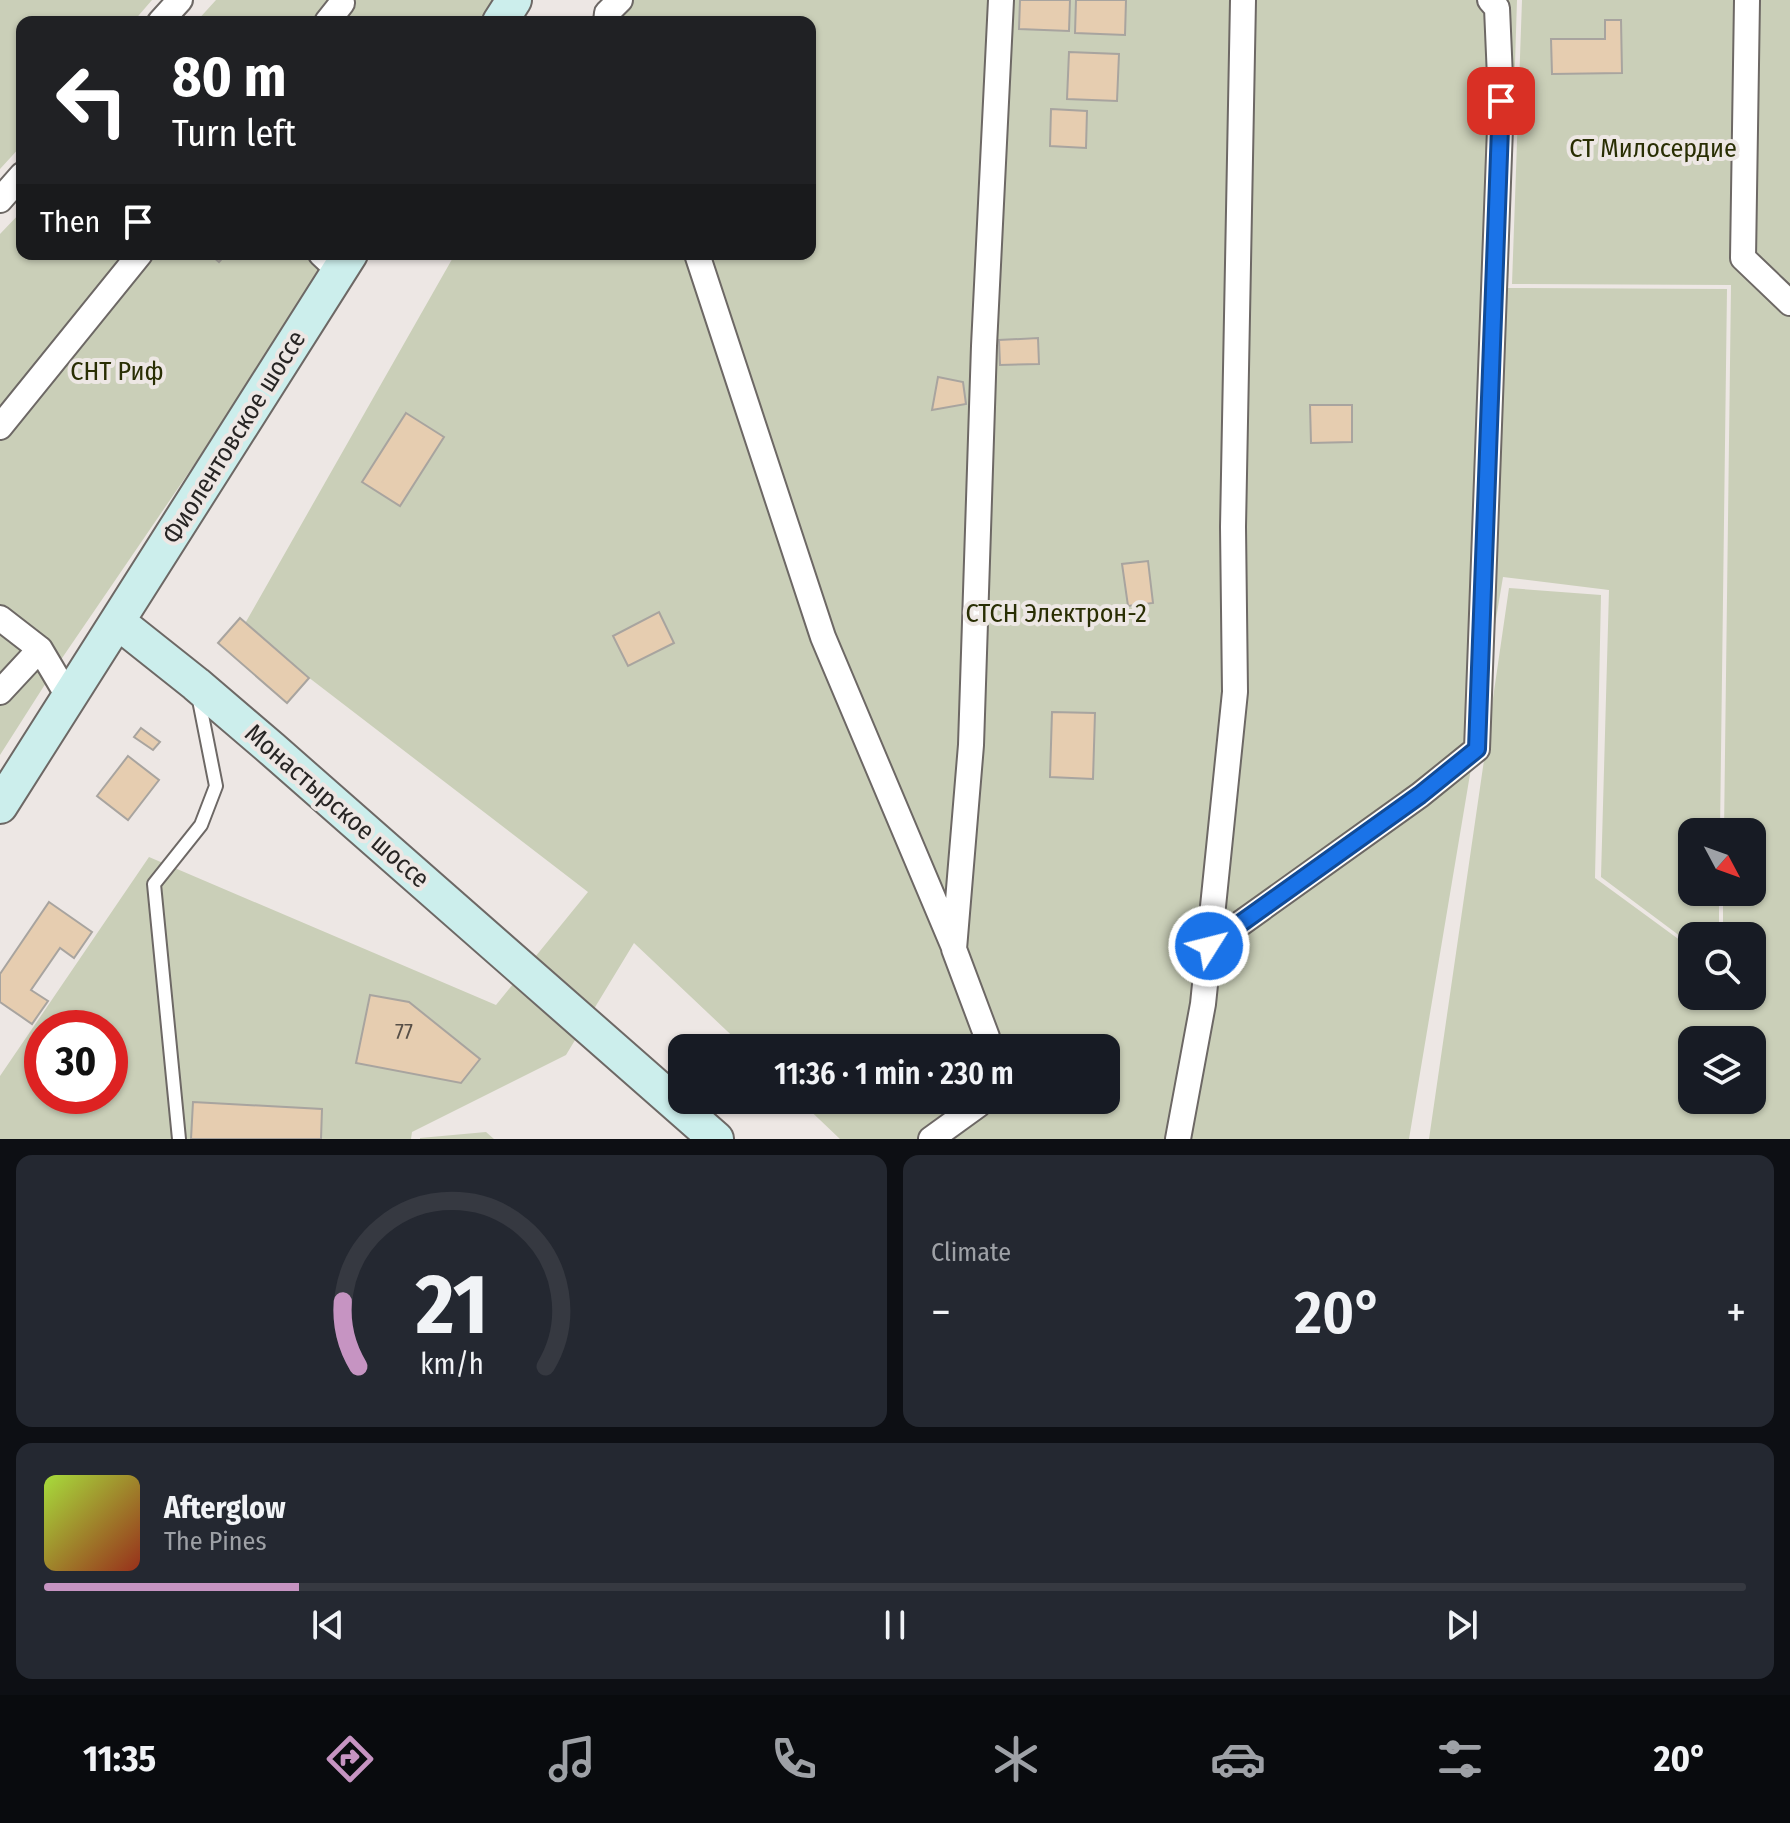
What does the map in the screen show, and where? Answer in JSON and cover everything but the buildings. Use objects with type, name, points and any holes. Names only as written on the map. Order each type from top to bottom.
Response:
[{"type":"main road","name":"Фиолентовское шоссе","points":[[118,622],[267,382],[337,260]]},
{"type":"main road","name":"Монастырское шоссе","points":[[118,622],[196,684],[716,1139]]},
{"type":"main road","points":[[0,806],[118,622]]},
{"type":"street","points":[[165,16],[180,0]]},
{"type":"street","points":[[607,16],[620,0]]},
{"type":"street","points":[[954,949],[971,745],[984,346],[1001,0]]},
{"type":"street","points":[[1178,1139],[1203,1004],[1235,692],[1233,527],[1243,0]]},
{"type":"street","points":[[1209,946],[1420,795],[1477,749],[1501,101],[1497,8],[1490,0]]},
{"type":"street","points":[[1747,0],[1743,258],[1790,303]]},
{"type":"street","points":[[0,200],[16,182]]},
{"type":"street","points":[[0,427],[135,260]]},
{"type":"street","points":[[699,260],[823,637],[954,949],[986,1034]]},
{"type":"street","points":[[0,618],[40,649],[69,698]]},
{"type":"street","points":[[0,692],[40,649]]},
{"type":"street","points":[[931,1139],[966,1114]]},
{"type":"lane","points":[[179,1139],[154,884],[201,825],[216,786],[196,684]]},
{"type":"green space","points":[[0,0],[152,0],[138,16],[16,16],[16,152],[0,169]]},
{"type":"green space","points":[[216,0],[511,0],[500,16],[201,16]]},
{"type":"green space","name":"СТСН Электрон-2","points":[[604,0],[1517,0],[1508,288],[1727,289],[1720,818],[1678,818],[1678,906],[1719,906],[1719,922],[1678,922],[1678,935],[1601,877],[1609,590],[1503,577],[1409,1139],[840,1139],[814,1114],[1120,1114],[1120,1034],[730,1034],[634,943],[566,1055],[412,1132],[411,1139],[0,1139],[0,1076],[24,1041],[24,1114],[128,1114],[128,1010],[45,1010],[149,857],[496,1005],[588,892],[243,627],[452,260],[816,260],[816,16],[592,16]]},
{"type":"green space","name":"СТ Милосердие","points":[[1522,0],[1790,0],[1790,1139],[1429,1139],[1509,588],[1601,595],[1595,878],[1678,939],[1678,1010],[1766,1010],[1766,922],[1723,922],[1723,906],[1766,906],[1766,818],[1724,818],[1731,285],[1512,284]]},
{"type":"green space","name":"СНТ Риф","points":[[16,217],[16,260],[334,260],[58,664],[0,755],[0,234]]},
{"type":"green space","points":[[486,1132],[494,1139],[420,1139],[420,1138]]},
{"type":"route","points":[[1209,946],[1420,795],[1477,749],[1501,101]]}]
